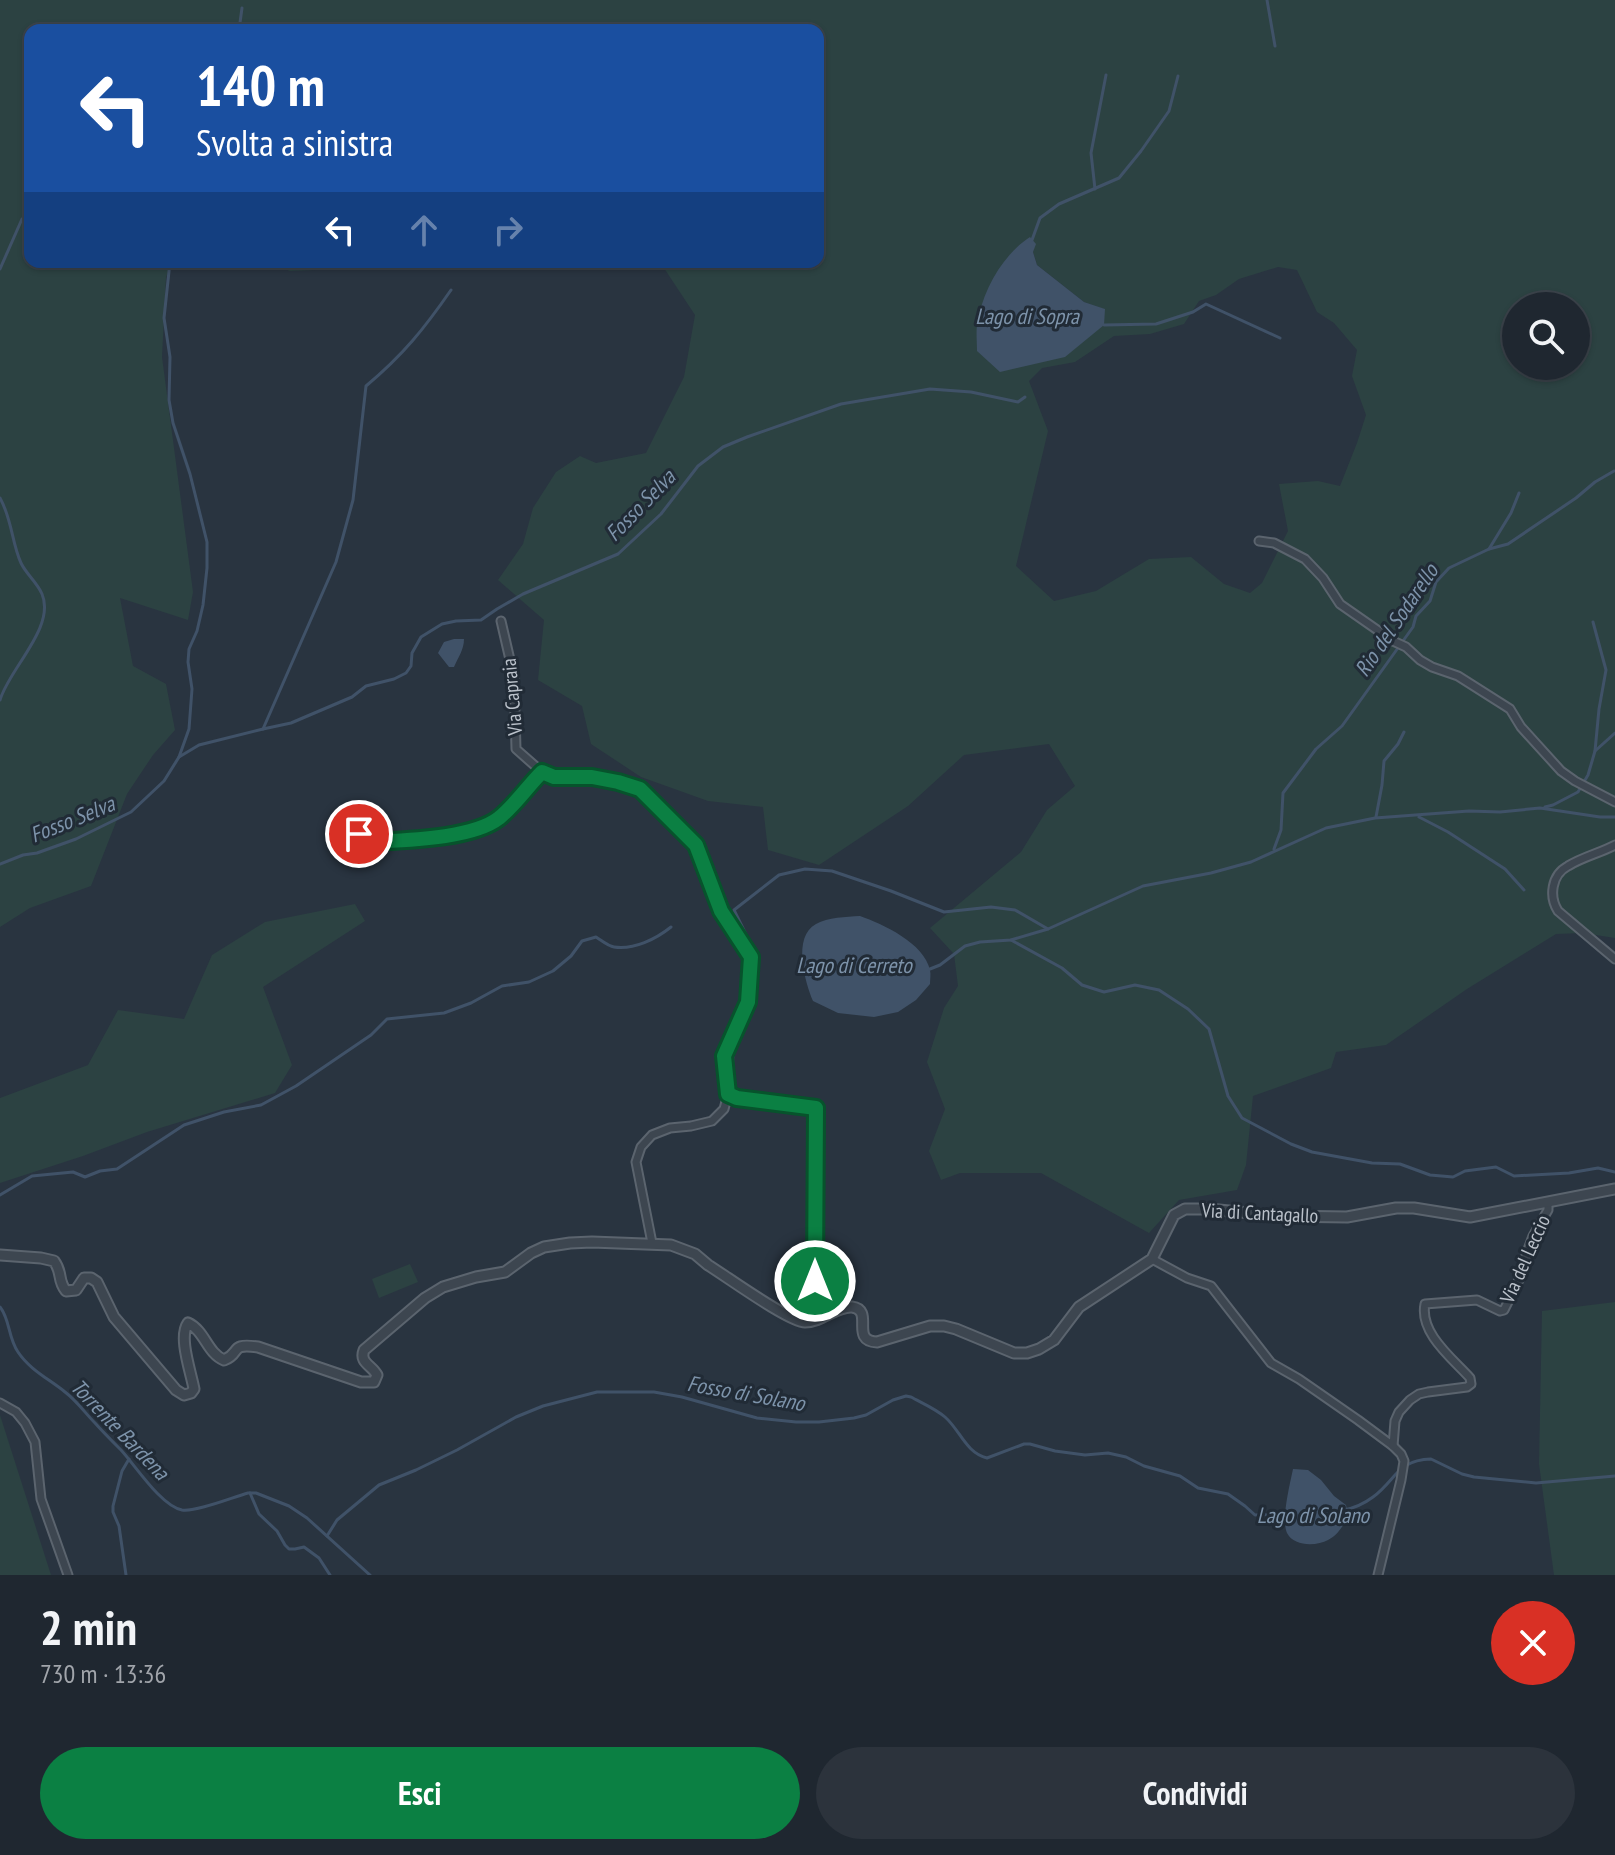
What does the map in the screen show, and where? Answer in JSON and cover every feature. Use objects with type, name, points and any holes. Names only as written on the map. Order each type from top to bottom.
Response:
[{"type":"street","points":[[1259,541],[1274,543],[1305,559],[1323,578],[1340,604],[1406,647],[1420,660],[1458,676],[1510,709],[1521,727],[1561,771],[1615,802]]},
{"type":"street","name":"Via Capraia","points":[[501,621],[514,677],[516,749],[542,772]]},
{"type":"street","points":[[359,834],[370,842],[463,832],[484,826],[517,802],[542,772],[554,777],[592,777],[640,789],[696,845],[721,911],[751,957],[748,1002],[724,1056],[728,1094],[724,1109],[712,1121],[670,1128],[652,1135],[641,1147],[636,1162],[652,1243]]},
{"type":"street","points":[[1615,845],[1566,866],[1556,878],[1552,893],[1558,911],[1615,959]]},
{"type":"street","points":[[728,1094],[737,1098],[816,1108],[815,1281],[785,1315]]},
{"type":"street","name":"Via di Cantagallo","points":[[1152,1259],[1174,1215],[1185,1209],[1347,1217],[1414,1208],[1470,1217],[1615,1189]]},
{"type":"street","name":"Via del Leccio","points":[[1393,1446],[1395,1421],[1410,1400],[1419,1394],[1471,1384],[1470,1378],[1432,1335],[1423,1314],[1425,1304],[1477,1300],[1504,1310],[1524,1270],[1526,1255],[1548,1210],[1548,1203]]},
{"type":"street","points":[[0,1255],[54,1261],[60,1269],[61,1285],[66,1291],[76,1290],[84,1278],[97,1282],[114,1317],[176,1390],[184,1395],[194,1389],[185,1346],[184,1330],[188,1323],[197,1327],[217,1358],[231,1358],[236,1349],[243,1345],[258,1347],[361,1382],[374,1382],[377,1375],[363,1360],[364,1350],[425,1298],[443,1287],[505,1272],[531,1253],[558,1244],[671,1245],[695,1254],[796,1321],[816,1321],[855,1307],[863,1317],[865,1339],[871,1342],[930,1326],[944,1326],[1014,1353],[1027,1353],[1054,1340],[1079,1307],[1152,1259],[1187,1278],[1211,1286],[1271,1363],[1299,1379],[1393,1446],[1404,1461],[1378,1575]]},
{"type":"street","points":[[0,1403],[16,1412],[35,1442],[41,1499],[68,1575]]},
{"type":"green space","points":[[0,0],[1615,0],[1615,938],[1583,933],[1556,934],[1467,989],[1386,1045],[1336,1052],[1331,1068],[1253,1096],[1246,1165],[1237,1190],[1179,1200],[1149,1233],[1041,1173],[960,1173],[941,1180],[929,1151],[945,1109],[927,1062],[944,1008],[958,986],[954,954],[930,928],[1021,852],[1047,810],[1075,786],[1049,744],[964,755],[908,806],[819,865],[768,850],[763,807],[708,801],[641,777],[591,744],[582,706],[538,680],[544,620],[498,580],[523,544],[533,508],[556,472],[580,456],[596,463],[646,453],[684,377],[695,315],[664,268],[824,268],[824,24],[24,24],[24,268],[170,268],[166,277],[162,357],[193,592],[188,620],[120,598],[133,666],[166,684],[175,730],[153,755],[127,794],[91,886],[30,908],[0,927]],"holes":[[[1030,238],[1035,244],[1033,252],[1037,265],[1084,302],[1104,309],[1079,343],[1065,356],[1040,361]],[[1278,267],[1297,270],[1317,312],[1334,323],[1357,350],[1352,376],[1366,415],[1340,486],[1318,481],[1279,484],[1288,531],[1262,583],[1250,593],[1224,584],[1191,557],[1149,559],[1096,591],[1054,601],[1016,566],[1048,431],[1029,381],[1042,368],[1075,362],[1114,336],[1150,334],[1184,324],[1199,301],[1216,295],[1239,279]]]},
{"type":"green space","points":[[282,268],[364,268],[290,271]]},
{"type":"green space","points":[[355,904],[365,921],[263,987],[292,1065],[275,1093],[147,1132],[0,1183],[0,1098],[88,1065],[118,1010],[184,1019],[212,955],[265,922]]},
{"type":"green space","points":[[410,1264],[418,1282],[379,1298],[372,1279]]},
{"type":"green space","points":[[1615,1302],[1615,1575],[1554,1575],[1539,1464],[1542,1311]]},
{"type":"green space","points":[[0,1415],[51,1575],[0,1575]]},
{"type":"water","name":"Lago di Sopra","points":[[1030,237],[1036,244],[1033,252],[1037,265],[1084,302],[1105,309],[1104,325],[1065,357],[1000,372],[977,351],[980,312],[1002,264]]},
{"type":"water","points":[[464,639],[464,643],[454,667],[449,667],[438,653],[444,642]]},
{"type":"water","name":"Lago di Cerreto","points":[[860,916],[911,943],[920,951],[930,970],[930,984],[916,1000],[898,1012],[874,1017],[838,1013],[813,1001],[802,960],[804,939],[816,924]]},
{"type":"water","name":"Lago di Solano","points":[[1293,1469],[1308,1470],[1346,1505],[1348,1515],[1345,1522],[1338,1533],[1328,1540],[1306,1544],[1295,1541],[1287,1533],[1285,1511]]},
{"type":"waterway","points":[[1267,0],[1275,46]]},
{"type":"waterway","points":[[240,24],[242,8]]},
{"type":"waterway","points":[[1095,189],[1091,153],[1106,75]]},
{"type":"waterway","points":[[1032,240],[1040,218],[1059,204],[1119,178],[1169,111],[1178,76]]},
{"type":"waterway","points":[[0,269],[22,219]]},
{"type":"waterway","name":"Fosso Selva","points":[[0,864],[76,839],[131,812],[164,781],[179,757],[189,729],[192,689],[189,649],[203,605],[207,542],[169,400],[170,357],[164,318],[169,268]]},
{"type":"waterway","name":"Fosso Selva","points":[[179,757],[199,745],[263,729],[336,562],[353,500],[366,386],[412,341],[451,290]]},
{"type":"waterway","points":[[1104,325],[1156,324],[1193,312],[1206,304],[1280,338]]},
{"type":"waterway","name":"Fosso Selva","points":[[263,729],[291,723],[352,697],[366,686],[406,673],[421,637],[442,624],[481,620],[523,594],[618,554],[661,514],[698,466],[723,447],[841,404],[930,389],[971,392],[1018,402],[1025,397]]},
{"type":"waterway","name":"Rio del Sodarello","points":[[1274,849],[1281,830],[1283,793],[1316,749],[1342,726],[1413,627],[1416,616],[1430,601],[1436,582],[1449,568],[1489,549],[1508,544],[1614,471]]},
{"type":"waterway","points":[[1489,549],[1519,493]]},
{"type":"waterway","points":[[0,498],[21,563],[40,590],[45,607],[37,634],[0,700]]},
{"type":"waterway","points":[[1545,807],[1578,792],[1588,775],[1595,751],[1606,670],[1593,622]]},
{"type":"waterway","points":[[1376,817],[1384,761],[1404,732]]},
{"type":"waterway","points":[[1595,751],[1615,733]]},
{"type":"waterway","name":"Rio del Sodarello","points":[[930,969],[965,946],[1011,940],[1048,929],[1143,886],[1251,862],[1326,828],[1375,818],[1540,808],[1615,817]]},
{"type":"waterway","points":[[1419,817],[1505,869],[1524,890]]},
{"type":"waterway","points":[[732,1079],[733,1051],[757,988],[758,965],[734,910],[779,875],[805,869],[832,871],[944,912],[991,907],[1015,910],[1048,929]]},
{"type":"waterway","points":[[0,1195],[32,1176],[73,1172],[85,1177],[117,1169],[184,1125],[224,1112],[261,1105],[296,1086],[371,1035],[387,1019],[444,1013],[502,986],[529,982],[553,971],[571,956],[582,941],[596,937],[612,946],[629,947],[652,939],[671,927]]},
{"type":"waterway","points":[[1011,940],[1062,968],[1082,985],[1104,992],[1135,985],[1159,990],[1188,1009],[1209,1029],[1228,1096],[1242,1118],[1291,1144],[1312,1152],[1372,1163],[1400,1164],[1430,1175],[1453,1177],[1465,1171],[1496,1167],[1514,1176],[1598,1168],[1615,1172]]},
{"type":"waterway","name":"Torrente Bardena","points":[[0,1307],[15,1347],[23,1358],[73,1399],[149,1484],[174,1507],[189,1510],[256,1493],[289,1506],[307,1518],[370,1575]]},
{"type":"waterway","name":"Fosso di Solano","points":[[327,1536],[337,1520],[379,1485],[457,1450],[516,1417],[543,1406],[597,1392],[654,1392],[757,1418],[796,1422],[854,1418],[906,1396],[941,1414],[968,1446],[987,1458],[1024,1444],[1085,1455],[1108,1453],[1180,1476],[1198,1488],[1228,1494],[1255,1515],[1288,1514]]},
{"type":"waterway","points":[[126,1575],[113,1506],[122,1471],[129,1459]]},
{"type":"waterway","name":"Fosso di Solano","points":[[1344,1510],[1370,1499],[1404,1467],[1420,1460],[1431,1459],[1474,1477],[1536,1483],[1615,1476]]},
{"type":"waterway","points":[[250,1493],[259,1514],[277,1531],[285,1545],[289,1549],[304,1547],[319,1558],[330,1575]]},
{"type":"route","points":[[359,834],[370,842],[406,840],[484,826],[517,802],[542,772],[554,777],[592,777],[640,789],[696,845],[721,911],[751,957],[748,1002],[724,1056],[728,1094],[737,1098],[816,1108],[815,1281]]}]
